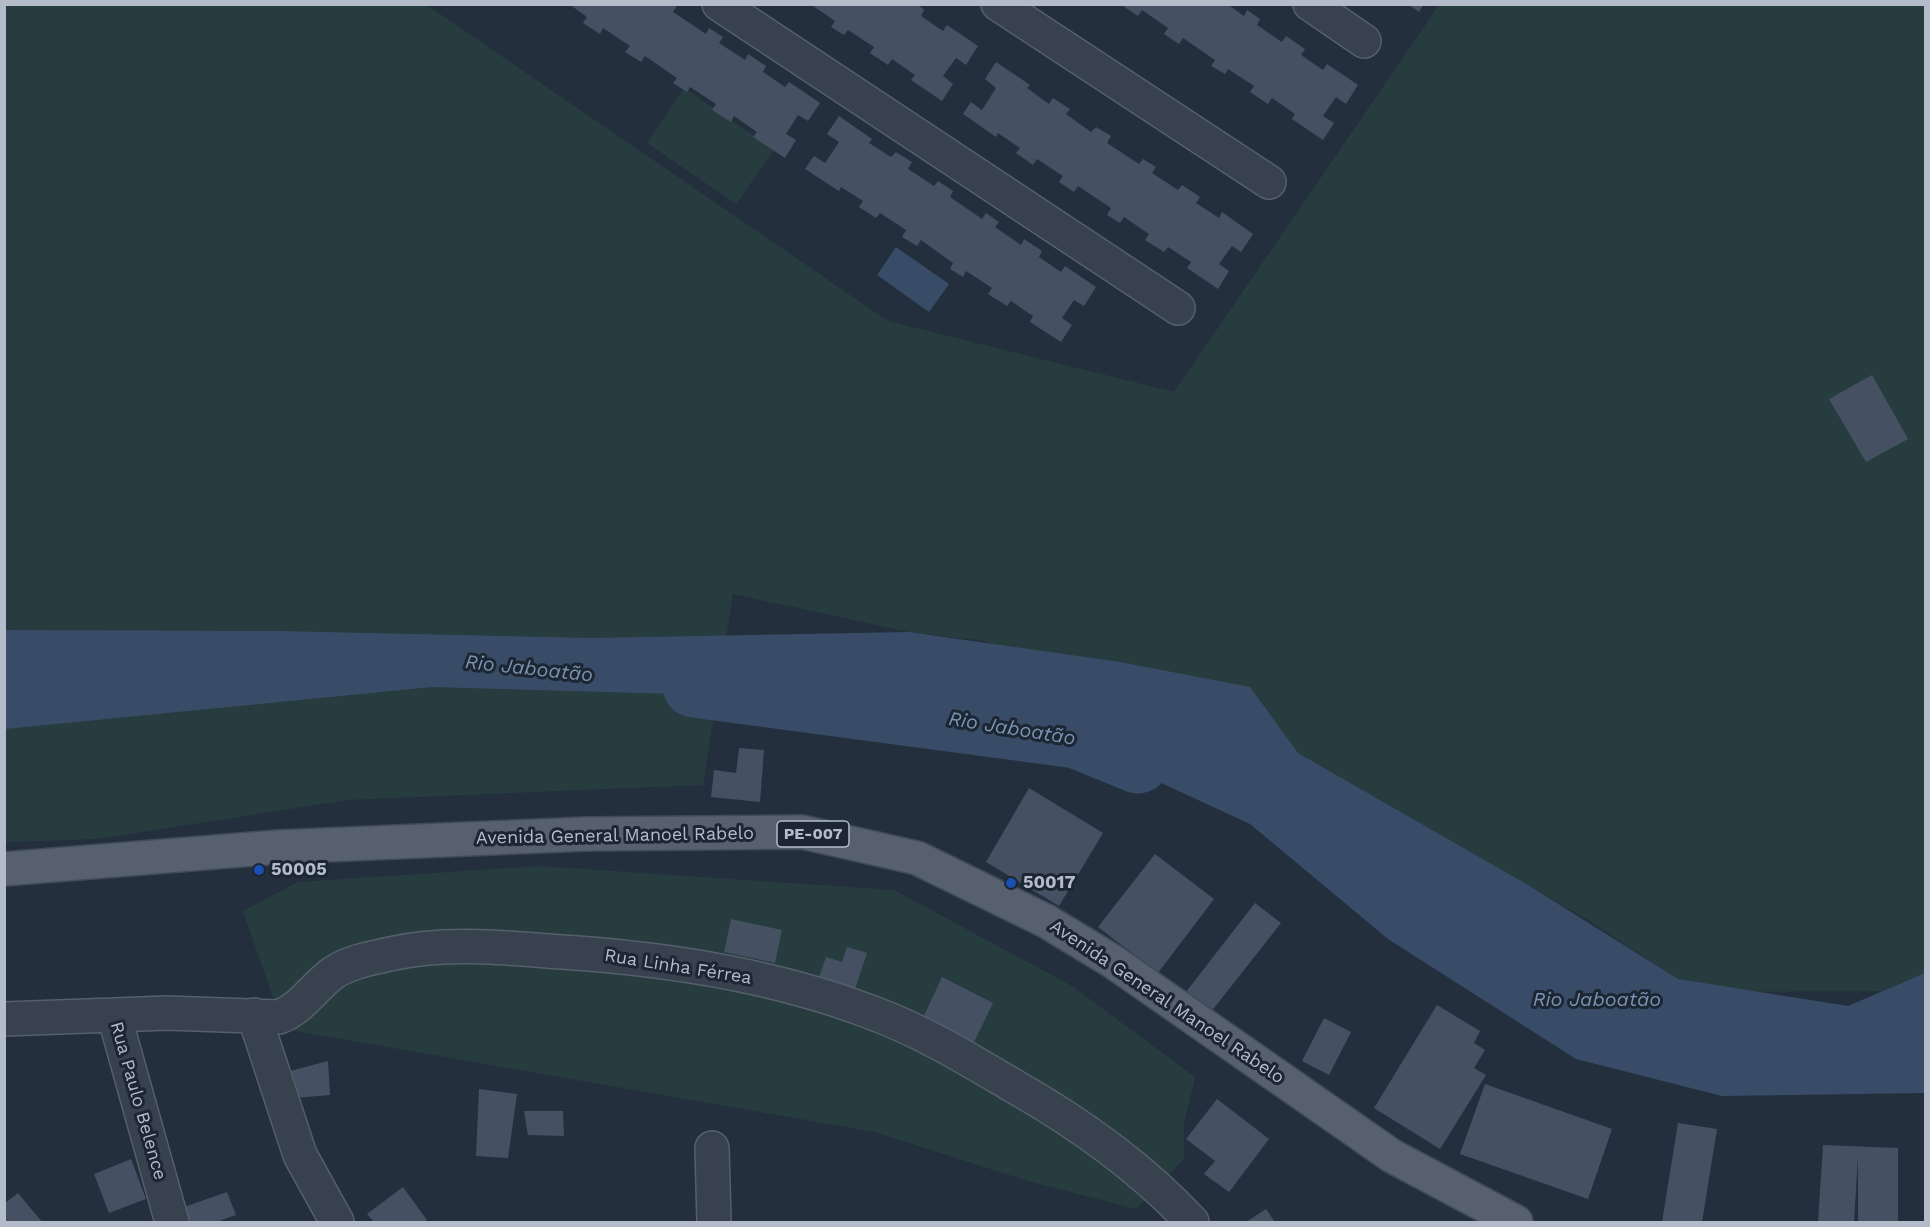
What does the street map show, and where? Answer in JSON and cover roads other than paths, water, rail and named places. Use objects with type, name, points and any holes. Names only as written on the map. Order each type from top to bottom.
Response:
[{"type":"main road","name":"Avenida General Manoel Rabelo","points":[[4,869],[278,848],[586,834],[802,832],[917,858],[1046,921],[1112,961],[1392,1156],[1516,1222]]},
{"type":"street","points":[[719,4],[1178,308]]},
{"type":"street","points":[[998,4],[1269,182]]},
{"type":"street","points":[[1310,4],[1364,41]]},
{"type":"street","name":"Rua Linha Férrea","points":[[114,1015],[279,1017],[289,1014],[334,972],[347,966],[392,953],[446,947],[511,948],[608,955],[699,966],[809,991],[876,1014],[955,1052],[1096,1137],[1160,1188],[1192,1222]]},
{"type":"street","name":"Rua Paulo Belence","points":[[4,1019],[114,1015],[172,1222]]},
{"type":"street","points":[[254,1015],[300,1155],[337,1222]]},
{"type":"street","points":[[712,1148],[714,1222]]},
{"type":"water","points":[[896,247],[949,284],[929,312],[877,275]]},
{"type":"water","name":"Rio Jaboatão","points":[[5,630],[279,631],[591,638],[909,632],[1120,662],[1250,687],[1298,753],[1528,885],[1678,979],[1848,1006],[1925,973],[1925,1093],[1722,1096],[1576,1059],[1388,939],[1250,824],[988,703],[432,687],[5,729]]},
{"type":"waterway","name":"Rio Jaboatão","points":[[694,686],[1077,737],[1138,762]]},
{"type":"place","name":"50005","points":[[259,870]]},
{"type":"place","name":"50017","points":[[1011,883]]}]
